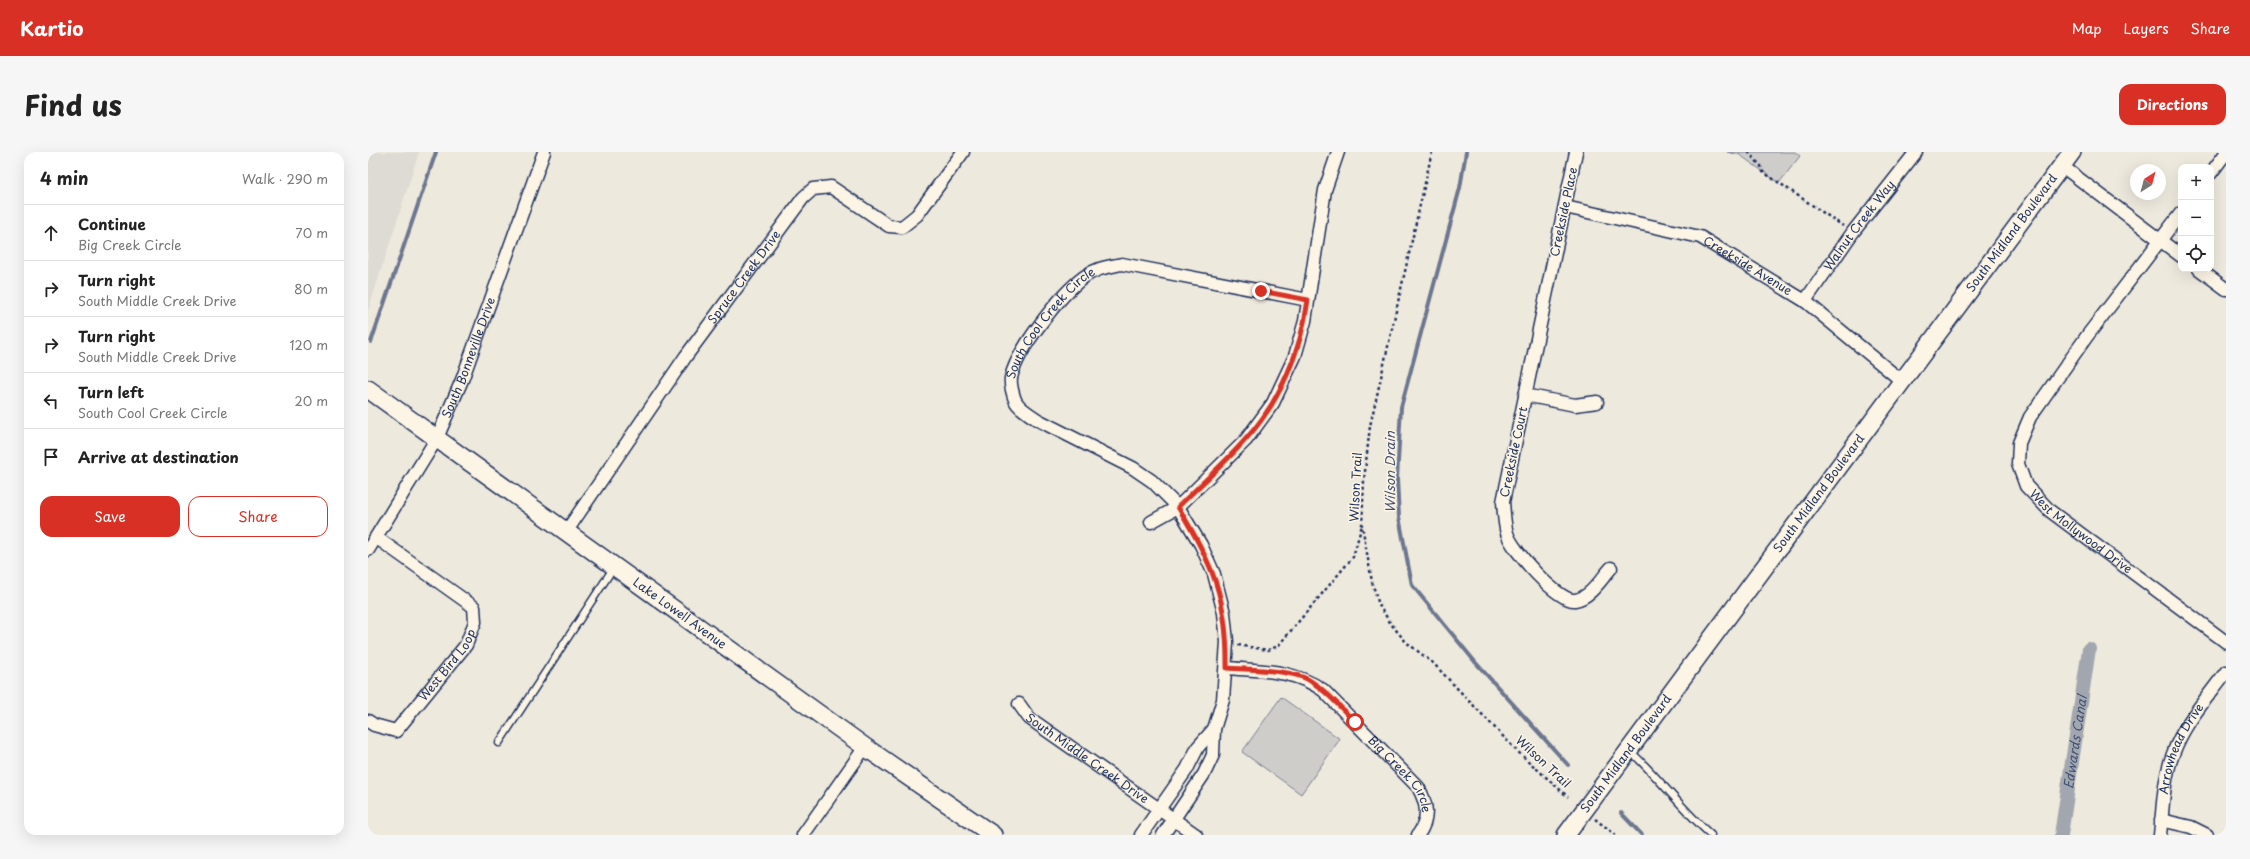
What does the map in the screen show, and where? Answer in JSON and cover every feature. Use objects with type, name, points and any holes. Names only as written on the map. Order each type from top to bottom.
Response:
[{"type":"main road","name":"South Midland Boulevard","points":[[1566,835],[1628,749],[1903,382],[2072,152]]},
{"type":"main road","name":"Lake Lowell Avenue","points":[[368,389],[865,747],[993,835]]},
{"type":"street","name":"South Bonneville Drive","points":[[368,550],[377,538],[437,438],[462,380],[544,152]]},
{"type":"street","name":"Spruce Creek Drive","points":[[566,532],[686,356],[803,198],[813,189],[831,187],[889,226],[902,227],[917,215],[963,152]]},
{"type":"street","points":[[1151,522],[1178,507],[1246,440],[1273,403],[1295,356],[1305,321],[1326,190],[1338,152]]},
{"type":"street","name":"Creekside Place","points":[[1551,273],[1576,152]]},
{"type":"street","name":"Walnut Creek Way","points":[[1805,300],[1853,232],[1916,152]]},
{"type":"street","points":[[2214,169],[2226,153]]},
{"type":"street","points":[[2062,166],[2178,254]]},
{"type":"street","name":"Creekside Avenue","points":[[1565,206],[1700,237],[1805,300],[1903,382]]},
{"type":"street","name":"West Mollywood Drive","points":[[2178,217],[2087,336],[2030,417],[2019,443],[2018,464],[2026,486],[2050,511],[2226,642]]},
{"type":"street","name":"South Cool Creek Circle","points":[[1178,507],[1152,481],[1133,468],[1040,421],[1016,402],[1011,378],[1023,349],[1062,298],[1084,277],[1096,269],[1122,264],[1308,300]]},
{"type":"street","points":[[2203,272],[2226,289]]},
{"type":"street","name":"Creekside Court","points":[[1551,273],[1503,502],[1507,534],[1521,556],[1559,595],[1568,600],[1580,599],[1588,594],[1611,568]]},
{"type":"street","points":[[1525,395],[1574,405],[1597,402]]},
{"type":"street","name":"South Middle Creek Drive","points":[[1163,835],[1204,774],[1213,755],[1214,729],[1223,700],[1227,668],[1227,642],[1224,613],[1214,574],[1201,545],[1178,507]]},
{"type":"street","name":"West Bird Loop","points":[[368,720],[374,725],[396,731],[466,645],[475,622],[474,607],[377,538]]},
{"type":"street","name":"Big Creek Circle","points":[[1227,668],[1292,674],[1308,679],[1323,690],[1418,786],[1426,800],[1427,813],[1424,827],[1418,835]]},
{"type":"street","name":"Arrowhead Drive","points":[[2160,835],[2164,787],[2173,754],[2185,728],[2226,672]]},
{"type":"street","name":"South Middle Creek Drive","points":[[1019,704],[1029,718],[1160,809]]},
{"type":"street","name":"South Middle Creek Drive","points":[[1141,835],[1187,769],[1198,747],[1214,729]]},
{"type":"street","points":[[803,835],[865,747]]},
{"type":"street","points":[[1160,809],[1196,835]]},
{"type":"street","points":[[2161,820],[2191,827],[2207,835]]},
{"type":"lane","points":[[499,743],[614,567]]},
{"type":"lane","points":[[1628,749],[1655,774],[1686,811],[1711,835]]},
{"type":"path","name":"Wilson Trail","points":[[1432,152],[1370,426],[1364,480],[1362,525],[1372,582],[1379,605],[1391,624],[1406,642],[1433,663],[1517,751],[1568,797]]},
{"type":"path","points":[[1748,152],[1761,166],[1763,172],[1853,232]]},
{"type":"path","points":[[1227,642],[1268,650],[1278,646],[1353,557],[1362,525]]},
{"type":"path","points":[[1595,819],[1616,835]]},
{"type":"shaded area","points":[[368,152],[419,152],[368,311]]},
{"type":"shaded area","points":[[1727,152],[1795,152],[1800,156],[1779,183],[1740,155]]},
{"type":"shaded area","points":[[1281,697],[1340,739],[1301,794],[1242,752]]},
{"type":"waterway","points":[[371,342],[436,152]]},
{"type":"waterway","name":"Wilson Drain","points":[[1466,152],[1460,188],[1401,407],[1397,479],[1399,517],[1412,585],[1476,663],[1568,765]]},
{"type":"waterway","name":"Edwards Canal","points":[[2061,835],[2089,649]]},
{"type":"waterway","name":"Wilson Drain","points":[[1621,813],[1642,835]]},
{"type":"route","points":[[1261,291],[1308,300],[1305,321],[1295,356],[1273,403],[1246,440],[1178,507],[1201,545],[1214,574],[1224,613],[1227,642],[1227,668],[1292,674],[1308,679],[1323,690],[1355,722]]}]
